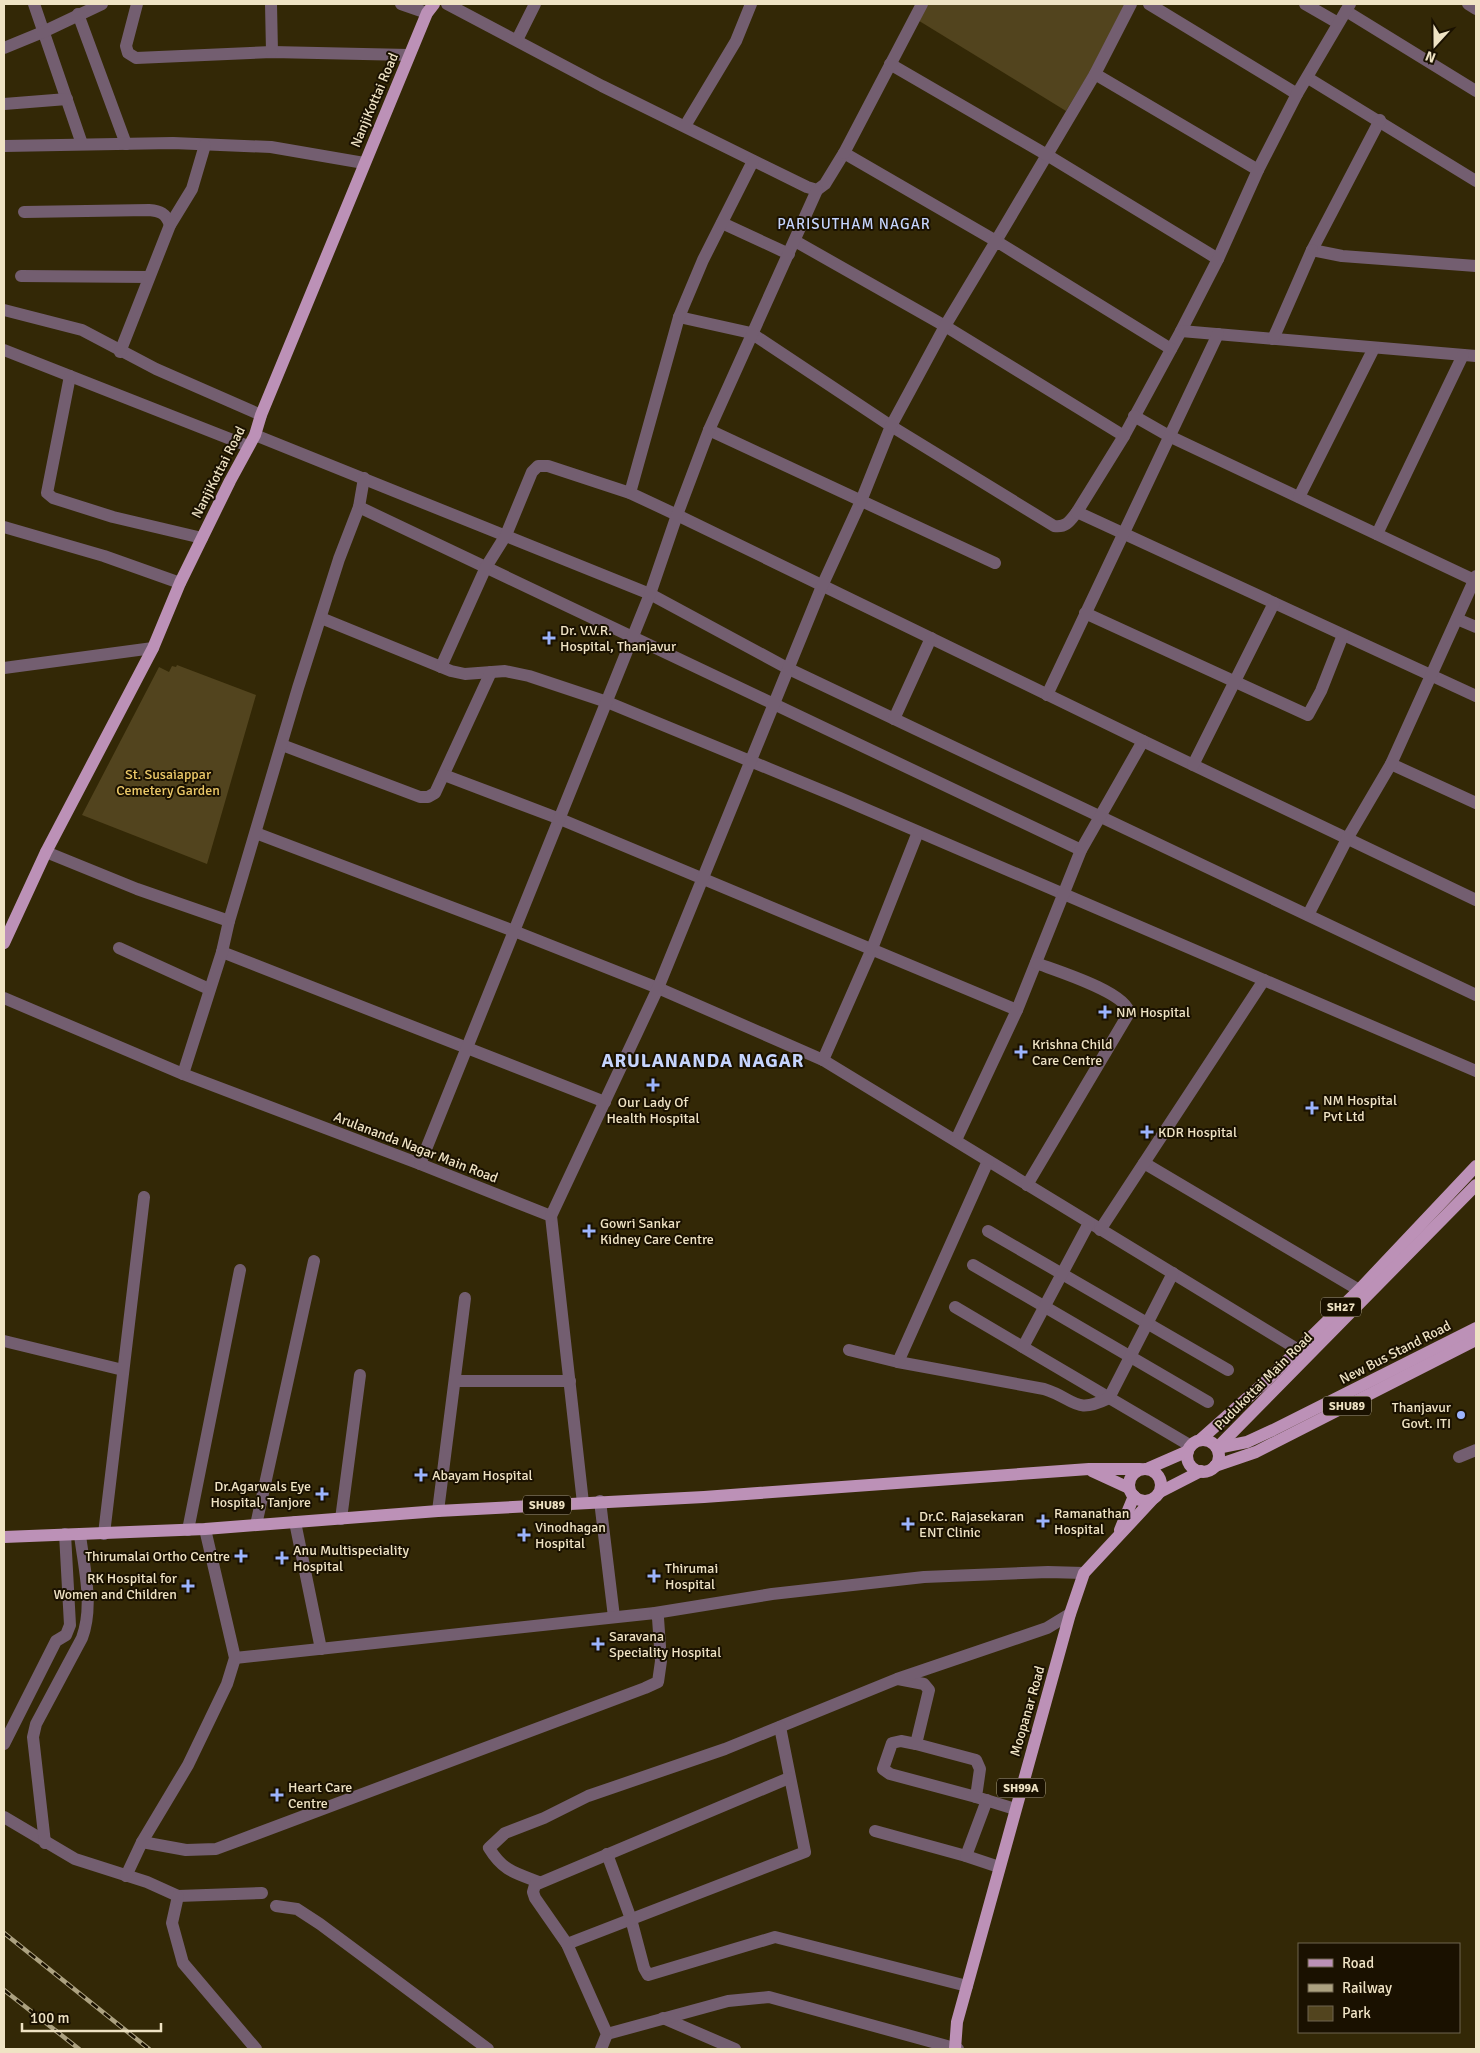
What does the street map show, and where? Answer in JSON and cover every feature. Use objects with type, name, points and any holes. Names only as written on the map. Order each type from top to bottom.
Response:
[{"type":"main road","name":"NanjiKottai Road","points":[[4,943],[46,852],[153,648],[180,583],[252,441],[364,163],[430,8]]},
{"type":"main road","name":"SH27","points":[[1193,1446],[1263,1384],[1359,1290],[1476,1166]]},
{"type":"main road","points":[[1457,1184],[1472,1190]]},
{"type":"main road","name":"Pudukottai Main Road","points":[[1217,1448],[1472,1190]]},
{"type":"main road","name":"New Bus Stand Road","points":[[1217,1448],[1248,1442],[1476,1328]]},
{"type":"main road","name":"New Bus Stand Road","points":[[1215,1466],[1256,1452],[1476,1340]]},
{"type":"main road","points":[[1201,1471],[1192,1466],[1188,1456],[1193,1446],[1210,1441],[1217,1448],[1219,1458],[1215,1466]]},
{"type":"main road","name":"SHU89","points":[[4,1537],[205,1529],[438,1511],[704,1497],[1089,1470],[1144,1469],[1193,1446]]},
{"type":"main road","name":"SHU89","points":[[1089,1470],[1132,1492],[1142,1501],[1156,1496],[1201,1471],[1215,1466]]},
{"type":"main road","points":[[1132,1492],[1130,1479],[1144,1469],[1160,1478],[1156,1496]]},
{"type":"main road","name":"Moopanar Road","points":[[1116,1539],[1132,1492]]},
{"type":"main road","name":"Moopanar Road","points":[[956,2049],[957,2022],[966,1986],[1070,1614],[1084,1573],[1156,1496]]},
{"type":"street","points":[[34,4],[82,144]]},
{"type":"street","points":[[4,48],[102,4]]},
{"type":"street","points":[[138,4],[126,46],[128,53],[136,58],[272,52],[409,55]]},
{"type":"street","points":[[271,4],[272,52]]},
{"type":"street","points":[[401,4],[430,8]]},
{"type":"street","points":[[447,4],[602,86],[686,126],[753,162],[816,190]]},
{"type":"street","points":[[517,40],[535,4]]},
{"type":"street","points":[[686,126],[736,41],[751,4]]},
{"type":"street","points":[[420,1164],[650,594],[709,430],[751,333],[795,241],[816,190],[825,184],[844,153],[922,4]]},
{"type":"street","points":[[583,1503],[551,1216],[658,988],[776,703],[822,586],[861,501],[892,426],[945,326],[1096,74],[1131,4]]},
{"type":"street","points":[[1149,4],[1298,94]]},
{"type":"street","points":[[1305,4],[1338,23]]},
{"type":"street","points":[[1468,4],[1476,9]]},
{"type":"street","points":[[678,317],[751,333],[892,426],[1054,526],[1062,527],[1068,524],[1077,512],[1124,436],[1218,259],[1258,170],[1298,94],[1348,7],[1476,91]]},
{"type":"street","points":[[78,14],[126,144]]},
{"type":"street","points":[[890,64],[1047,155],[1218,259]]},
{"type":"street","points":[[1096,74],[1258,170]]},
{"type":"street","points":[[1308,78],[1380,120],[1476,181]]},
{"type":"street","points":[[4,104],[67,99]]},
{"type":"street","points":[[1273,339],[1312,250],[1380,120]]},
{"type":"street","points":[[4,146],[126,144],[271,147],[364,163]]},
{"type":"street","points":[[120,352],[141,303],[170,225],[192,189],[205,145]]},
{"type":"street","points":[[844,153],[996,241],[1171,349]]},
{"type":"street","points":[[630,494],[678,317],[753,162]]},
{"type":"street","points":[[24,212],[149,210],[160,211],[167,216],[170,225]]},
{"type":"street","points":[[722,224],[789,254]]},
{"type":"street","points":[[795,241],[945,326],[1124,436]]},
{"type":"street","points":[[1312,250],[1342,256],[1476,266]]},
{"type":"street","points":[[22,276],[149,278]]},
{"type":"street","points":[[4,310],[82,330],[120,352],[261,415]]},
{"type":"street","points":[[1181,331],[1476,356]]},
{"type":"street","points":[[1046,695],[1218,334]]},
{"type":"street","points":[[1299,497],[1374,348]]},
{"type":"street","points":[[4,350],[70,376],[252,441],[364,478],[650,594],[789,669],[1308,915],[1474,990]]},
{"type":"street","points":[[1377,534],[1463,355]]},
{"type":"street","points":[[70,376],[47,493],[53,498],[113,517],[202,538]]},
{"type":"street","points":[[1134,416],[1169,436],[1475,578],[1391,764],[1347,839],[1308,915]]},
{"type":"street","points":[[709,430],[995,563]]},
{"type":"street","points":[[441,667],[486,567],[506,535],[532,472],[538,466],[548,466],[630,494],[677,515],[1046,695],[1476,900]]},
{"type":"street","points":[[183,1074],[222,952],[229,921],[321,618],[359,507],[364,478]]},
{"type":"street","points":[[359,507],[632,637],[776,703],[1081,850]]},
{"type":"street","points":[[1077,512],[1476,696]]},
{"type":"street","points":[[4,527],[104,556],[180,583]]},
{"type":"street","points":[[1193,764],[1236,682],[1274,603]]},
{"type":"street","points":[[1085,613],[1308,715],[1321,691],[1342,635]]},
{"type":"street","points":[[321,618],[441,667],[465,674],[505,672],[529,676],[607,702],[751,761],[1476,1070]]},
{"type":"street","points":[[1457,619],[1476,627]]},
{"type":"street","points":[[894,719],[931,638]]},
{"type":"street","points":[[4,668],[153,648]]},
{"type":"street","points":[[282,745],[420,797],[428,797],[435,793],[491,672]]},
{"type":"street","points":[[956,1140],[1017,1010],[1081,850],[1144,741]]},
{"type":"street","points":[[1391,764],[1476,803]]},
{"type":"street","points":[[444,774],[560,819],[1017,1010]]},
{"type":"street","points":[[822,1060],[871,950],[918,832]]},
{"type":"street","points":[[256,833],[658,988],[822,1060],[1297,1349],[1307,1358]]},
{"type":"street","points":[[46,852],[137,889],[229,921]]},
{"type":"street","points":[[119,948],[209,990]]},
{"type":"street","points":[[222,952],[605,1102]]},
{"type":"street","points":[[1027,1185],[1129,1013],[1125,1003],[1092,984],[1036,963]]},
{"type":"street","points":[[1100,1230],[1264,980]]},
{"type":"street","name":"Arulananda Nagar Main Road","points":[[4,998],[183,1074],[551,1216]]},
{"type":"street","points":[[898,1362],[988,1161]]},
{"type":"street","points":[[1144,1162],[1359,1290]]},
{"type":"street","points":[[104,1534],[144,1197]]},
{"type":"street","points":[[1023,1347],[1089,1222]]},
{"type":"street","points":[[988,1230],[1228,1370]]},
{"type":"street","points":[[256,1525],[314,1261]]},
{"type":"street","points":[[973,1265],[1208,1402]]},
{"type":"street","points":[[188,1530],[240,1270]]},
{"type":"street","points":[[849,1350],[898,1362],[1044,1389],[1057,1393],[1069,1402],[1083,1407],[1093,1406],[1109,1398],[1172,1273]]},
{"type":"street","points":[[438,1511],[465,1298]]},
{"type":"street","points":[[955,1307],[1193,1446]]},
{"type":"street","points":[[4,1341],[123,1370]]},
{"type":"street","points":[[342,1519],[360,1375]]},
{"type":"street","points":[[455,1381],[570,1381]]},
{"type":"street","points":[[1459,1456],[1476,1450]]},
{"type":"street","points":[[600,1501],[614,1617]]},
{"type":"street","points":[[295,1522],[321,1649]]},
{"type":"street","points":[[126,1876],[142,1842],[188,1765],[227,1684],[235,1658],[205,1529]]},
{"type":"street","points":[[4,1744],[56,1641],[66,1635],[70,1625],[65,1534]]},
{"type":"street","points":[[45,1843],[33,1737],[36,1724],[86,1626],[88,1612],[80,1534]]},
{"type":"street","points":[[235,1658],[614,1617],[772,1594],[924,1577],[1048,1572],[1084,1573]]},
{"type":"street","points":[[142,1842],[186,1850],[216,1849],[645,1688],[658,1682],[661,1661],[658,1618],[655,1612]]},
{"type":"street","points":[[540,1882],[509,1871],[498,1862],[489,1848],[505,1833],[544,1818],[588,1796],[638,1780],[780,1727],[897,1679],[1048,1628],[1070,1614]]},
{"type":"street","points":[[897,1679],[924,1684],[929,1690],[916,1744]]},
{"type":"street","points":[[567,1944],[805,1852],[780,1727]]},
{"type":"street","points":[[966,1856],[982,1798],[980,1769],[976,1760],[901,1740],[892,1743],[883,1769],[890,1774],[982,1798],[1015,1809]]},
{"type":"street","points":[[608,2034],[567,1944],[535,1898],[534,1888],[540,1882],[789,1778]]},
{"type":"street","points":[[4,1817],[45,1843],[75,1859],[147,1882],[178,1896],[262,1893]]},
{"type":"street","points":[[875,1831],[966,1856],[999,1868]]},
{"type":"street","points":[[607,1854],[631,1919],[644,1968],[646,1972],[652,1975],[775,1937],[966,1986]]},
{"type":"street","points":[[178,1896],[172,1922],[183,1963],[256,2049]]},
{"type":"street","points":[[276,1906],[298,1909],[488,2049]]},
{"type":"street","points":[[601,2049],[608,2034],[728,2001],[769,1997],[956,2049]]},
{"type":"street","points":[[663,2018],[735,2049]]},
{"type":"green space","points":[[925,4],[1131,4],[1066,111],[916,19]]},
{"type":"green space","name":"St. Susaiappar Cemetery Garden","points":[[177,665],[256,695],[207,864],[82,815],[159,667],[169,672],[172,666],[176,667]]},
{"type":"railway","points":[[4,1933],[149,2049]]},
{"type":"railway","points":[[4,1990],[79,2049]]},
{"type":"place","name":"Dr. V.V.R. Hospital, Thanjavur","points":[[549,638]]},
{"type":"place","name":"NM Hospital","points":[[1105,1012]]},
{"type":"place","name":"Krishna Child Care Centre","points":[[1021,1052]]},
{"type":"place","name":"Our Lady Of Health Hospital","points":[[653,1085]]},
{"type":"place","name":"NM Hospital Pvt Ltd","points":[[1312,1108]]},
{"type":"place","name":"KDR Hospital","points":[[1147,1132]]},
{"type":"place","name":"Gowri Sankar Kidney Care Centre","points":[[589,1231]]},
{"type":"place","name":"Thanjavur Govt. ITI","points":[[1461,1415]]},
{"type":"place","name":"Abayam Hospital","points":[[421,1475]]},
{"type":"place","name":"Dr.Agarwals Eye Hospital, Tanjore","points":[[322,1494]]},
{"type":"place","name":"Ramanathan Hospital","points":[[1043,1521]]},
{"type":"place","name":"Dr.C. Rajasekaran ENT Clinic","points":[[908,1524]]},
{"type":"place","name":"Vinodhagan Hospital","points":[[524,1535]]},
{"type":"place","name":"Thirumalai Ortho Centre","points":[[241,1556]]},
{"type":"place","name":"Anu Multispeciality Hospital","points":[[282,1558]]},
{"type":"place","name":"Thirumai Hospital","points":[[654,1576]]},
{"type":"place","name":"RK Hospital for Women and Children","points":[[188,1586]]},
{"type":"place","name":"Saravana Speciality Hospital","points":[[598,1644]]},
{"type":"place","name":"Heart Care Centre","points":[[277,1795]]},
{"type":"district","name":"PARISUTHAM NAGAR","points":[[854,224]]},
{"type":"district","name":"ARULANANDA NAGAR","points":[[703,1060]]}]
